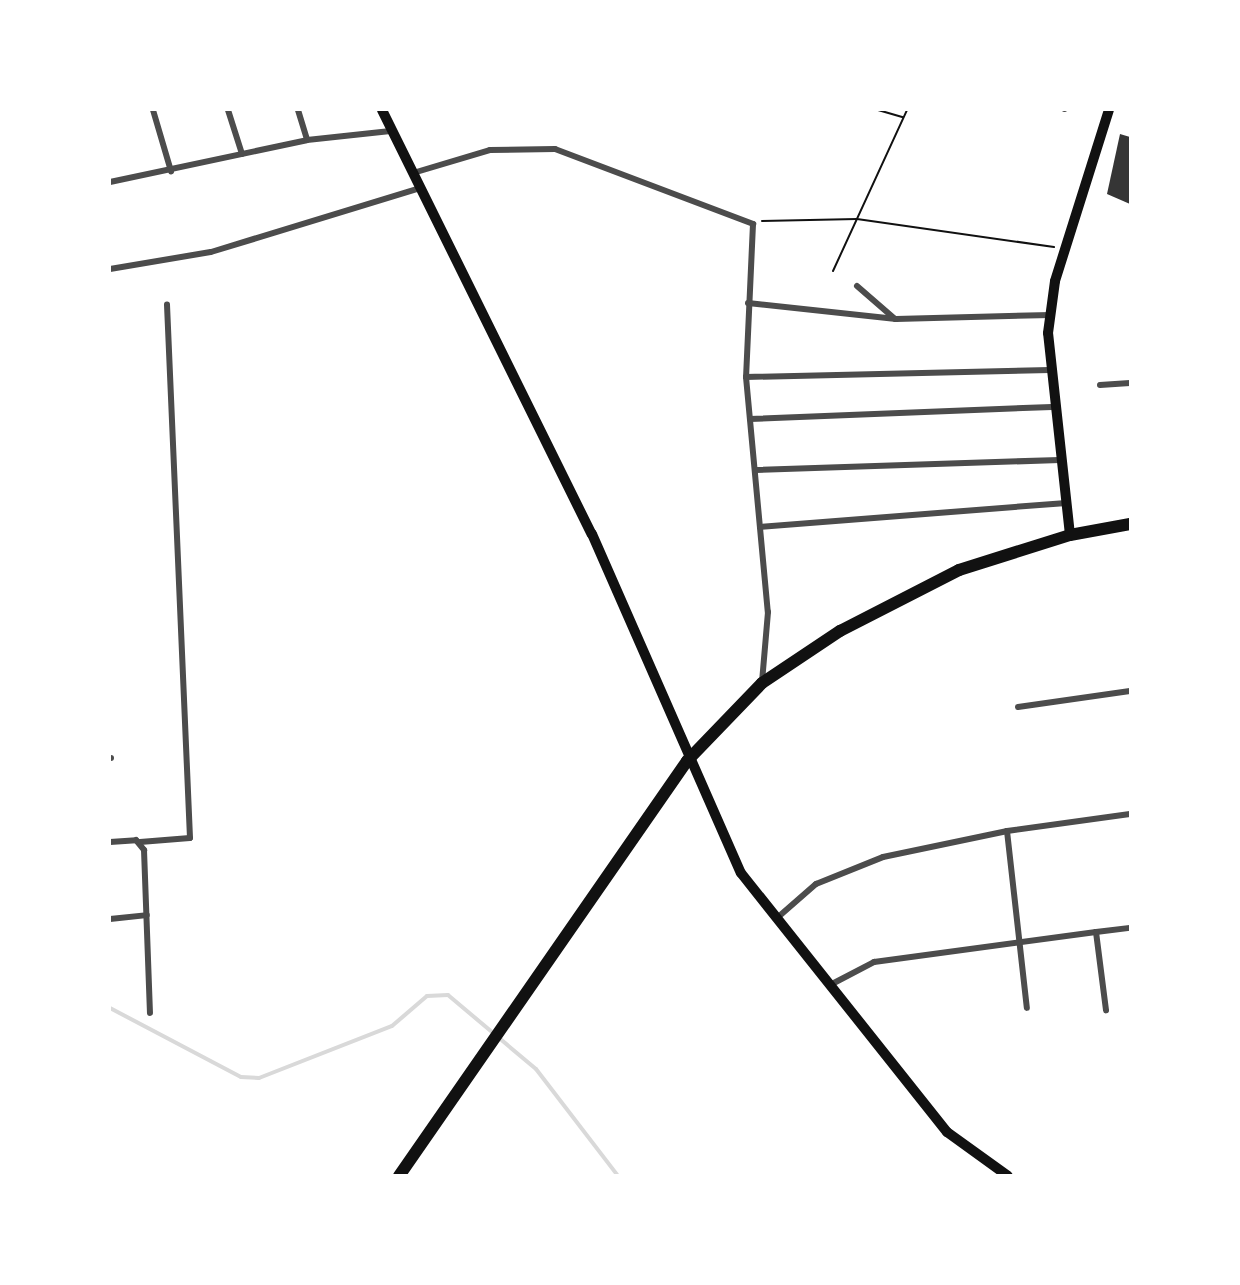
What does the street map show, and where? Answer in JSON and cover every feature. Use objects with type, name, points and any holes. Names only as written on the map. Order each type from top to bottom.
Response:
[{"type":"highway","points":[[399,1176],[481,1054],[687,761],[762,682],[908,593],[959,570],[1070,535],[1131,524]]},
{"type":"main road","points":[[382,110],[409,174],[592,534],[687,761],[741,873],[774,920],[830,985],[947,1132],[1008,1176]]},
{"type":"main road","points":[[1070,535],[1063,503],[1060,460],[1052,407],[1051,315],[1065,248],[1108,110]]},
{"type":"street","points":[[153,110],[171,171]]},
{"type":"street","points":[[228,110],[242,154]]},
{"type":"street","points":[[298,110],[307,140]]},
{"type":"street","points":[[110,182],[171,171],[307,140],[391,131]]},
{"type":"street","points":[[409,174],[490,150],[555,149],[753,224],[746,377],[768,612],[762,682]]},
{"type":"street","points":[[110,269],[211,252],[417,189]]},
{"type":"street","points":[[857,285],[896,319]]},
{"type":"street","points":[[748,303],[896,319],[1051,315]]},
{"type":"street","points":[[110,843],[190,838],[167,304]]},
{"type":"street","points":[[746,377],[1050,370]]},
{"type":"street","points":[[1100,385],[1131,383]]},
{"type":"street","points":[[750,419],[1052,407]]},
{"type":"street","points":[[756,470],[1060,460]]},
{"type":"street","points":[[760,527],[1063,503]]},
{"type":"street","points":[[1018,707],[1131,691]]},
{"type":"street","points":[[774,920],[816,884],[843,871],[1007,831],[1131,814]]},
{"type":"street","points":[[1007,831],[1027,1008]]},
{"type":"street","points":[[140,842],[147,915],[150,1012]]},
{"type":"street","points":[[110,919],[147,915]]},
{"type":"street","points":[[830,985],[874,962],[1131,928]]},
{"type":"street","points":[[1096,932],[1106,1010]]},
{"type":"path","points":[[878,110],[903,117]]},
{"type":"path","points":[[833,271],[907,110]]},
{"type":"path","points":[[753,224],[768,218],[857,219],[1065,248]]},
{"type":"building","points":[[1120,134],[1130,137],[1130,204],[1107,194]]},
{"type":"waterway","points":[[110,1008],[241,1077],[259,1078],[392,1026],[427,996],[448,995],[536,1069],[618,1176]]}]
